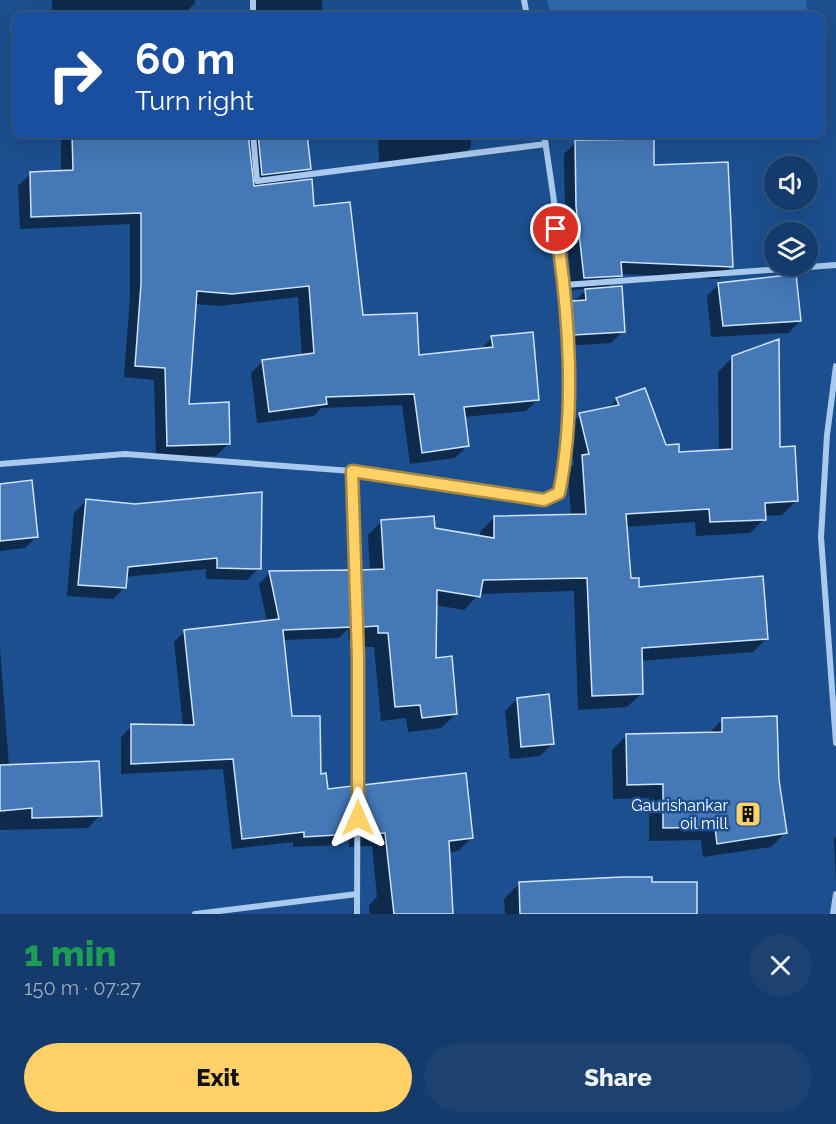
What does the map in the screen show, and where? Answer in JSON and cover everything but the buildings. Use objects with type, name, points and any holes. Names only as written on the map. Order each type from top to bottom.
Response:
[{"type":"street","points":[[254,138],[257,181],[546,144]]},
{"type":"street","points":[[0,464],[125,454],[352,471],[544,500],[559,493],[567,456],[565,285],[545,138]]},
{"type":"street","points":[[565,285],[836,265]]},
{"type":"street","points":[[836,366],[827,435],[821,537],[836,743]]},
{"type":"street","points":[[827,435],[836,434]]},
{"type":"street","points":[[352,471],[358,657],[357,914]]},
{"type":"street","points":[[195,914],[357,894]]},
{"type":"street","points":[[833,914],[836,894]]},
{"type":"shaded area","points":[[547,0],[806,0],[808,12],[550,12]]},
{"type":"place","name":"Gaurishankar oil mill","points":[[748,814]]},
{"type":"route","points":[[358,818],[358,657],[352,471],[544,500],[559,493],[567,456],[568,400],[565,285],[556,229]]}]
